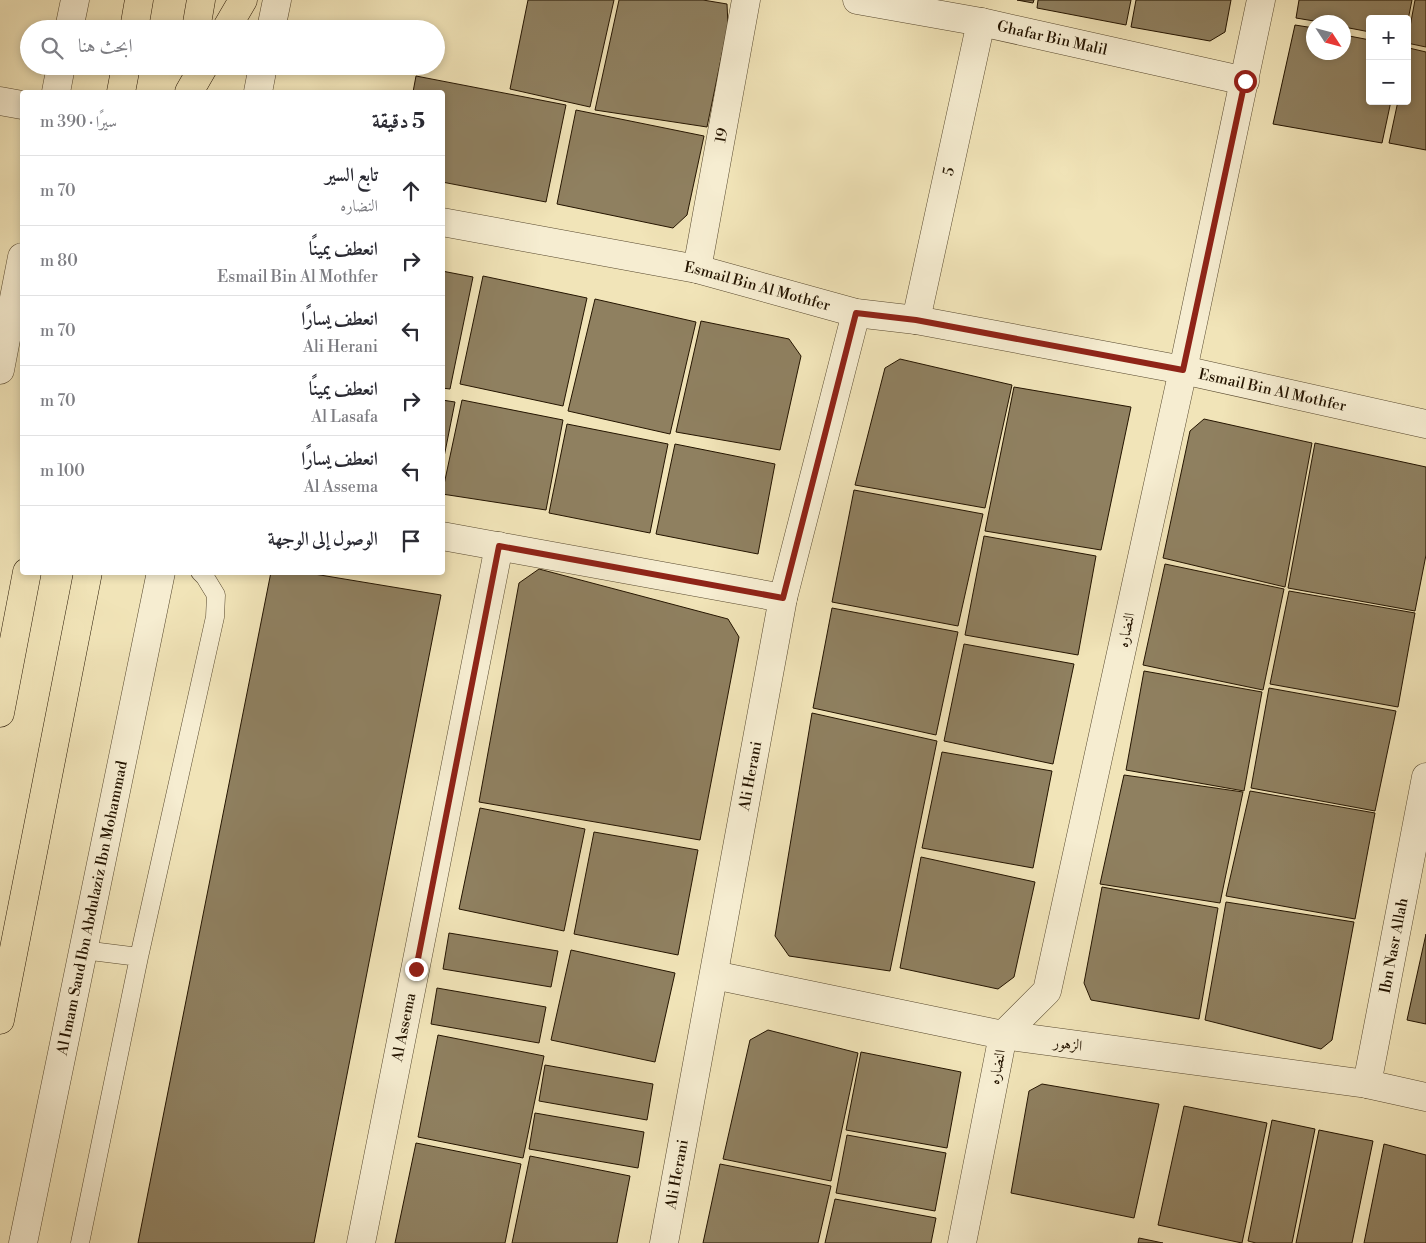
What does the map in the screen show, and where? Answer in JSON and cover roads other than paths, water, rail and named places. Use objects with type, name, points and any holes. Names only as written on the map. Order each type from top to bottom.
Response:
[{"type":"main road","points":[[136,20],[139,0]]},
{"type":"main road","points":[[198,20],[201,0]]},
{"type":"main road","points":[[231,20],[243,0]]},
{"type":"main road","points":[[121,90],[124,75]]},
{"type":"main road","points":[[183,90],[186,75]]},
{"type":"main road","points":[[190,90],[199,75]]},
{"type":"main road","points":[[0,713],[26,575]]},
{"type":"main road","points":[[0,1020],[87,575]]},
{"type":"street","points":[[71,20],[75,0]]},
{"type":"street","points":[[124,20],[125,0]]},
{"type":"street","points":[[273,20],[277,0]]},
{"type":"street","name":"19","points":[[697,269],[746,0]]},
{"type":"street","name":"Ghafar Bin Malil","points":[[857,0],[980,22],[1245,81]]},
{"type":"street","name":"النضاره","points":[[962,1243],[1003,1035],[1047,991],[1183,370],[1261,0]]},
{"type":"street","name":"5","points":[[916,320],[980,22]]},
{"type":"street","points":[[56,90],[59,75]]},
{"type":"street","points":[[121,90],[122,75]]},
{"type":"street","points":[[258,90],[261,75]]},
{"type":"street","points":[[0,101],[20,105]]},
{"type":"street","name":"Esmail Bin Al Mothfer","points":[[445,223],[697,269],[856,313],[916,320],[1183,370],[1426,424]]},
{"type":"street","points":[[0,370],[20,267]]},
{"type":"street","name":"Ali Herani","points":[[664,1243],[783,598],[856,313]]},
{"type":"street","points":[[445,537],[783,598]]},
{"type":"street","name":"Al Assema","points":[[361,1243],[499,546]]},
{"type":"street","name":"Al Imam Saud Ibn Abdulaziz Ibn Mohammad","points":[[24,1243],[159,575]]},
{"type":"street","name":"Ibn Nasr Allah","points":[[1367,1084],[1426,777]]},
{"type":"street","name":"الزهور","points":[[714,975],[1003,1035],[1367,1084],[1426,1097]]},
{"type":"lane","points":[[80,1243],[139,956],[215,616],[216,595],[203,575]]},
{"type":"lane","points":[[83,950],[139,956]]}]
